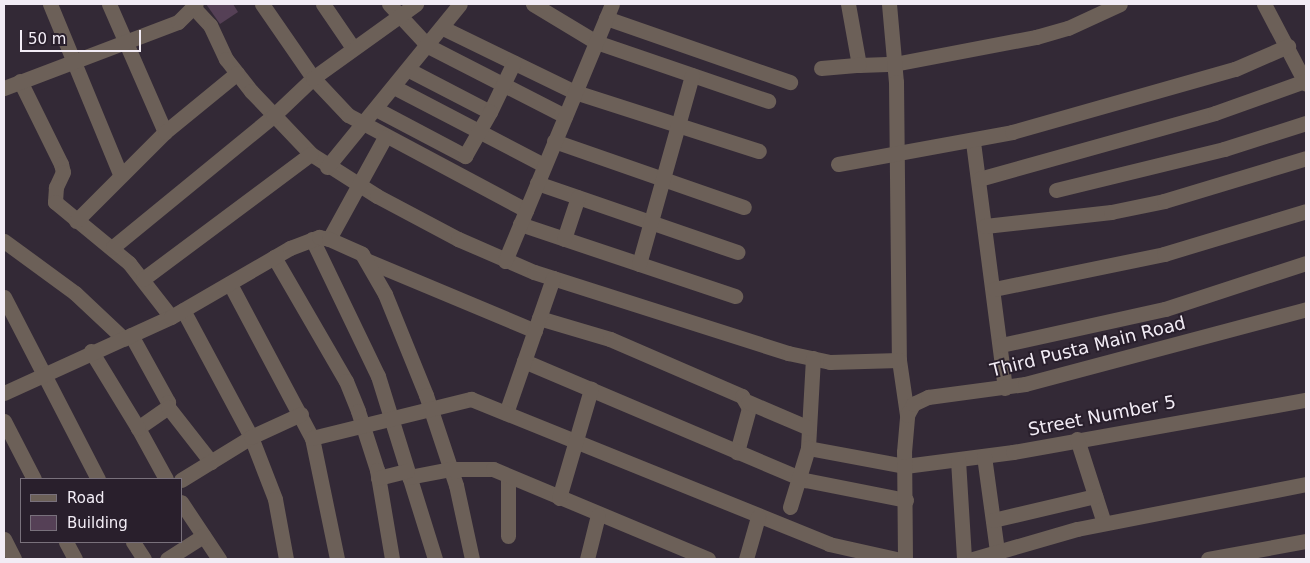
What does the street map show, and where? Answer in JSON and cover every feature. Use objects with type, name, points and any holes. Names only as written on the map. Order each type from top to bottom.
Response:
[{"type":"street","points":[[50,4],[76,60],[120,174]]},
{"type":"street","points":[[109,4],[165,132]]},
{"type":"street","points":[[262,4],[312,78],[362,125],[564,239],[735,296]]},
{"type":"street","points":[[323,4],[353,48]]},
{"type":"street","points":[[113,247],[273,116],[312,78],[353,48],[393,10],[416,4]]},
{"type":"street","points":[[328,167],[409,70],[460,4]]},
{"type":"street","points":[[533,4],[596,42],[768,101]]},
{"type":"street","points":[[848,4],[859,65]]},
{"type":"street","points":[[889,4],[894,64],[897,155],[899,360],[907,415],[905,559]]},
{"type":"street","points":[[821,68],[894,64],[1036,37],[1068,28],[1120,4]]},
{"type":"street","points":[[979,179],[1215,112],[1305,82],[1288,46],[1264,4]]},
{"type":"street","points":[[4,88],[178,22],[195,6],[210,25],[237,74],[273,116],[310,154],[357,184],[505,261],[553,278],[813,358],[830,362],[899,360]]},
{"type":"street","points":[[393,10],[428,46],[565,116]]},
{"type":"street","points":[[505,261],[609,11],[790,82]]},
{"type":"street","points":[[443,28],[575,92],[759,151]]},
{"type":"street","points":[[838,164],[973,142],[1204,78],[1288,46]]},
{"type":"street","points":[[376,109],[465,156],[490,112],[514,62]]},
{"type":"street","points":[[409,70],[490,112]]},
{"type":"street","points":[[76,221],[120,174],[165,132],[237,74]]},
{"type":"street","points":[[639,264],[692,75]]},
{"type":"street","points":[[20,81],[63,172],[56,187],[55,202],[76,221],[113,247],[177,313],[251,437],[275,499],[286,559]]},
{"type":"street","points":[[394,87],[544,166]]},
{"type":"street","points":[[1056,190],[1224,149],[1306,123]]},
{"type":"street","points":[[329,239],[357,184],[385,137]]},
{"type":"street","points":[[554,140],[744,207]]},
{"type":"street","points":[[973,142],[994,289],[1005,388]]},
{"type":"street","points":[[143,279],[310,154]]},
{"type":"street","points":[[985,226],[1101,213],[1164,201],[1306,158]]},
{"type":"street","points":[[537,182],[737,252]]},
{"type":"street","points":[[564,239],[578,197]]},
{"type":"street","points":[[994,289],[1164,254],[1306,211]]},
{"type":"street","points":[[312,239],[378,376],[435,559]]},
{"type":"street","points":[[4,393],[41,373],[128,337],[177,313],[274,257],[312,239],[329,239],[368,261],[537,325],[657,358],[748,402],[809,428]]},
{"type":"street","points":[[4,240],[75,293],[128,337],[168,407],[211,462]]},
{"type":"street","points":[[274,257],[346,381],[364,427],[378,478],[392,559]]},
{"type":"street","points":[[368,261],[431,410],[451,469],[472,559]]},
{"type":"street","points":[[1001,345],[1165,309],[1306,264]]},
{"type":"street","points":[[506,413],[553,278]]},
{"type":"street","points":[[230,284],[301,414],[312,438],[336,559]]},
{"type":"street","points":[[4,297],[41,373],[97,478]]},
{"type":"street","name":"Third Pusta Main Road","points":[[907,415],[913,404],[928,397],[1005,388],[1306,310]]},
{"type":"street","points":[[91,351],[138,428],[165,478]]},
{"type":"street","points":[[790,507],[808,448],[813,358]]},
{"type":"street","points":[[524,361],[798,477],[906,500]]},
{"type":"street","points":[[559,498],[577,443],[591,389]]},
{"type":"street","points":[[312,438],[392,421],[471,400],[829,544],[896,559]]},
{"type":"street","name":"Street Number 5","points":[[808,448],[905,466],[984,456],[1306,400]]},
{"type":"street","points":[[737,452],[748,402]]},
{"type":"street","points":[[138,428],[168,407]]},
{"type":"street","points":[[182,479],[251,437],[301,414]]},
{"type":"street","points":[[4,421],[33,478]]},
{"type":"street","points":[[1077,439],[1104,523]]},
{"type":"street","points":[[984,456],[997,551]]},
{"type":"street","points":[[958,460],[964,559]]},
{"type":"street","points":[[378,478],[451,469],[493,469],[598,515],[708,559]]},
{"type":"street","points":[[508,476],[508,536]]},
{"type":"street","points":[[973,559],[1104,523],[1306,484]]},
{"type":"street","points":[[993,520],[1095,496]]},
{"type":"street","points":[[182,504],[203,536],[213,557]]},
{"type":"street","points":[[587,559],[598,515]]},
{"type":"street","points":[[746,559],[758,517]]},
{"type":"street","points":[[166,559],[203,536]]},
{"type":"street","points":[[4,539],[14,559]]},
{"type":"street","points":[[1208,559],[1306,541]]},
{"type":"street","points":[[134,543],[144,559]]},
{"type":"building","points":[[206,4],[233,4],[238,12],[220,24]]}]
